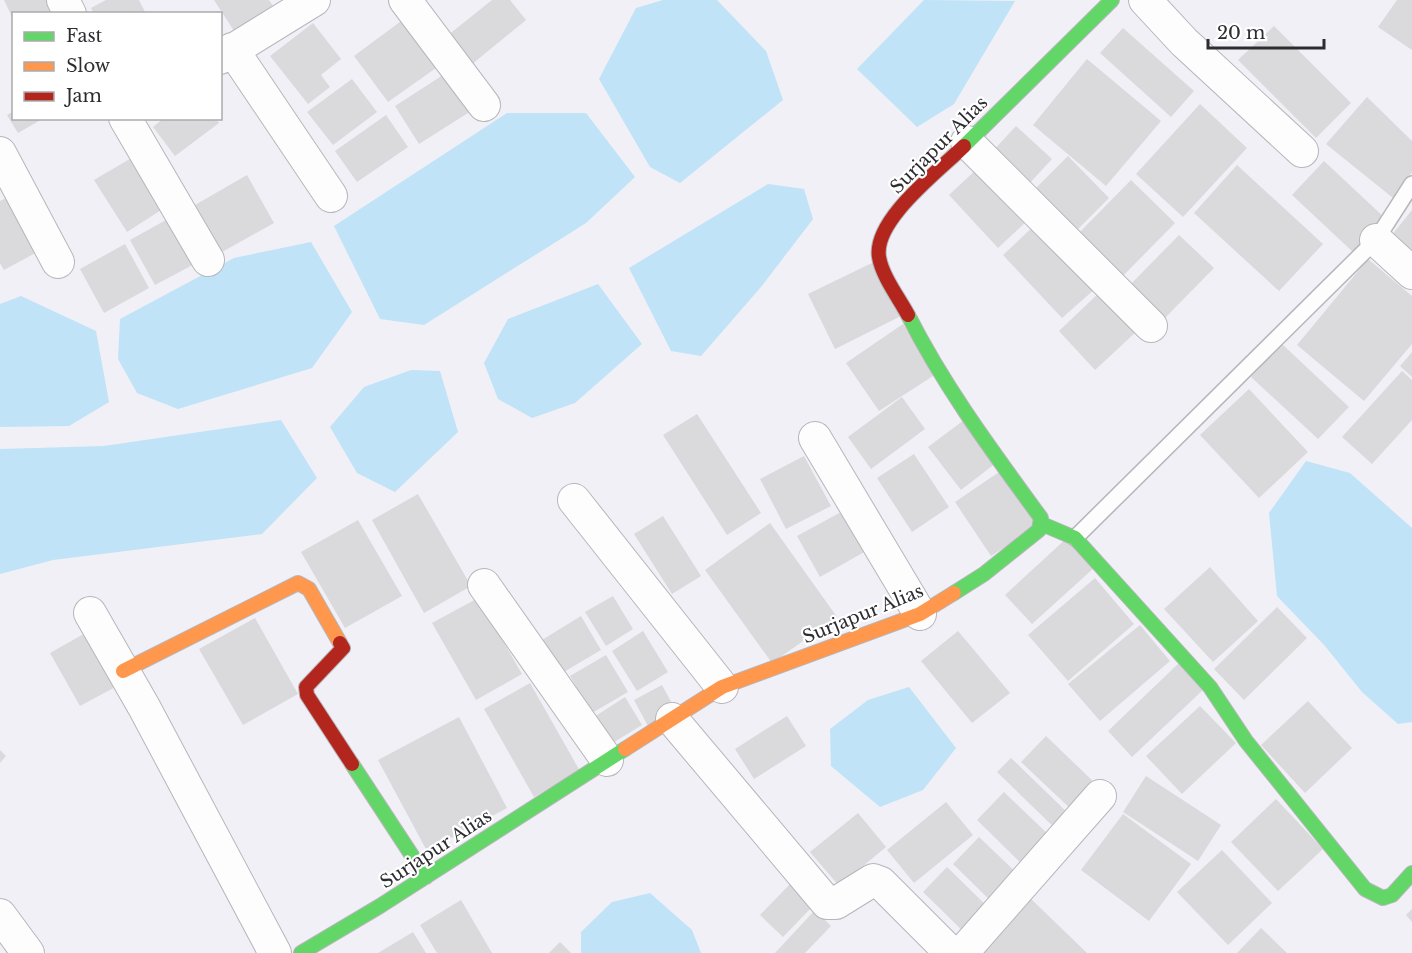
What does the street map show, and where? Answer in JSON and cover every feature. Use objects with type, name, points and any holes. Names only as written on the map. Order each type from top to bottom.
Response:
[{"type":"street","points":[[314,0],[226,53],[331,196]]},
{"type":"street","points":[[405,0],[484,105]]},
{"type":"street","name":"Surjapur Alias","points":[[301,953],[426,877],[722,687],[920,614],[984,574],[1039,530],[1042,524],[1041,518],[960,406],[927,353],[879,259],[877,247],[882,229],[1112,0]]},
{"type":"street","points":[[1145,0],[1184,42],[1302,151]]},
{"type":"street","points":[[134,122],[208,260]]},
{"type":"street","points":[[967,142],[1150,326]]},
{"type":"street","points":[[0,153],[58,261]]},
{"type":"street","points":[[1376,240],[1412,273]]},
{"type":"street","points":[[815,438],[920,614]]},
{"type":"street","points":[[574,500],[722,687]]},
{"type":"street","points":[[1042,524],[1075,538],[1210,687],[1246,741],[1365,889],[1383,898],[1392,895],[1412,873]]},
{"type":"street","points":[[123,671],[298,583],[309,589],[343,648],[309,681],[306,687],[307,695],[426,877]]},
{"type":"street","points":[[484,585],[607,760]]},
{"type":"street","points":[[90,613],[275,953]]},
{"type":"street","points":[[672,719],[827,903],[836,903],[873,880],[881,883],[951,953]]},
{"type":"street","points":[[962,953],[1100,796]]},
{"type":"street","points":[[0,915],[28,953]]},
{"type":"lane","points":[[1075,538],[1376,240],[1412,184]]},
{"type":"water","points":[[663,0],[717,0],[766,51],[783,100],[680,183],[650,167],[599,79],[636,8]]},
{"type":"water","points":[[924,0],[1015,1],[954,104],[917,127],[857,69]]},
{"type":"water","points":[[507,113],[586,113],[635,177],[586,223],[424,325],[380,319],[334,226]]},
{"type":"water","points":[[768,184],[804,189],[813,219],[761,287],[701,356],[671,351],[629,268]]},
{"type":"water","points":[[311,242],[352,312],[312,368],[178,409],[137,393],[118,359],[120,319],[234,258]]},
{"type":"water","points":[[598,284],[642,344],[575,403],[532,418],[498,399],[484,363],[508,319]]},
{"type":"water","points":[[21,296],[96,331],[109,402],[69,426],[0,427],[0,304]]},
{"type":"water","points":[[411,370],[440,371],[458,432],[395,492],[357,473],[330,427],[364,387]]},
{"type":"water","points":[[281,420],[317,478],[262,534],[53,560],[0,574],[0,449],[104,446]]},
{"type":"water","points":[[1306,461],[1350,473],[1412,528],[1412,722],[1398,724],[1362,692],[1325,646],[1277,596],[1269,513]]},
{"type":"water","points":[[909,687],[956,748],[923,790],[880,807],[831,766],[830,729],[868,700]]},
{"type":"water","points":[[650,893],[692,930],[701,953],[581,953],[581,932],[612,902]]},
{"type":"building","points":[[4,0],[55,0],[58,12],[12,12],[12,17]]},
{"type":"building","points":[[106,0],[139,0],[145,12],[93,12],[91,8]]},
{"type":"building","points":[[214,0],[269,0],[277,12],[238,37]]},
{"type":"building","points":[[492,0],[510,0],[526,20],[471,65],[447,36]]},
{"type":"building","points":[[1397,0],[1412,0],[1412,50],[1378,27]]},
{"type":"building","points":[[408,16],[443,63],[388,102],[354,56]]},
{"type":"building","points":[[313,23],[341,59],[321,75],[330,87],[308,104],[270,56]]},
{"type":"building","points":[[1274,26],[1351,103],[1316,138],[1238,60]]},
{"type":"building","points":[[1123,28],[1194,91],[1171,117],[1100,53]]},
{"type":"building","points":[[1087,59],[1161,121],[1106,186],[1033,125]]},
{"type":"building","points":[[454,68],[479,106],[419,144],[395,106]]},
{"type":"building","points":[[352,79],[377,112],[333,145],[307,112]]},
{"type":"building","points":[[1367,97],[1412,141],[1412,172],[1393,198],[1326,144]]},
{"type":"building","points":[[1200,104],[1247,148],[1183,217],[1136,174]]},
{"type":"building","points":[[12,112],[12,120],[41,120],[18,133],[7,115]]},
{"type":"building","points":[[386,115],[408,147],[357,182],[335,151]]},
{"type":"building","points":[[162,120],[217,120],[219,123],[175,156],[153,127]]},
{"type":"building","points":[[1016,126],[1052,159],[1027,186],[991,153]]},
{"type":"building","points":[[140,153],[169,205],[127,232],[94,180]]},
{"type":"building","points":[[1068,156],[1109,198],[1077,230],[1036,188]]},
{"type":"building","points":[[1324,161],[1386,219],[1354,253],[1292,195]]},
{"type":"building","points":[[1237,165],[1323,244],[1279,291],[1194,213]]},
{"type":"building","points":[[979,167],[1029,219],[998,248],[949,195]]},
{"type":"building","points":[[247,175],[274,223],[222,252],[195,205]]},
{"type":"building","points":[[1131,180],[1175,223],[1117,282],[1073,239]]},
{"type":"building","points":[[12,195],[41,250],[4,270],[0,263],[0,201]]},
{"type":"building","points":[[1412,210],[1412,253],[1391,236]]},
{"type":"building","points":[[175,215],[200,261],[155,285],[130,240]]},
{"type":"building","points":[[1036,224],[1096,288],[1062,318],[1003,255]]},
{"type":"building","points":[[1179,235],[1214,268],[1161,322],[1127,288]]},
{"type":"building","points":[[125,244],[149,288],[104,313],[80,269]]},
{"type":"building","points":[[1368,259],[1412,296],[1412,344],[1364,401],[1297,345]]},
{"type":"building","points":[[876,261],[903,315],[835,349],[808,294]]},
{"type":"building","points":[[1101,291],[1138,330],[1095,370],[1059,331]]},
{"type":"building","points":[[903,324],[936,374],[879,411],[846,363]]},
{"type":"building","points":[[1282,344],[1349,407],[1318,439],[1251,377]]},
{"type":"building","points":[[1412,352],[1412,377],[1400,366]]},
{"type":"building","points":[[1402,371],[1412,380],[1412,420],[1372,464],[1342,437]]},
{"type":"building","points":[[1249,389],[1308,452],[1259,498],[1200,435]]},
{"type":"building","points":[[902,397],[925,429],[871,469],[848,437]]},
{"type":"building","points":[[697,414],[761,513],[727,535],[663,435]]},
{"type":"building","points":[[964,420],[996,463],[961,490],[928,447]]},
{"type":"building","points":[[914,454],[949,507],[912,532],[877,478]]},
{"type":"building","points":[[804,456],[831,506],[786,529],[760,479]]},
{"type":"building","points":[[1002,470],[1039,525],[991,556],[955,502]]},
{"type":"building","points":[[418,494],[471,586],[424,613],[372,520]]},
{"type":"building","points":[[843,511],[866,551],[820,577],[797,536]]},
{"type":"building","points":[[663,516],[701,576],[672,594],[634,534]]},
{"type":"building","points":[[358,520],[402,596],[345,628],[301,552]]},
{"type":"building","points":[[770,523],[837,617],[772,663],[705,570]]},
{"type":"building","points":[[1068,537],[1095,567],[1032,624],[1005,595]]},
{"type":"building","points":[[1210,567],[1258,621],[1213,662],[1164,609]]},
{"type":"building","points":[[1095,578],[1134,624],[1068,681],[1028,635]]},
{"type":"building","points":[[613,596],[633,629],[606,646],[585,612]]},
{"type":"building","points":[[478,598],[522,674],[476,700],[432,623]]},
{"type":"building","points":[[1277,607],[1307,638],[1244,700],[1214,669]]},
{"type":"building","points":[[581,616],[601,650],[562,673],[542,640]]},
{"type":"building","points":[[255,618],[298,694],[243,725],[199,649]]},
{"type":"building","points":[[1140,625],[1170,661],[1100,721],[1068,684]]},
{"type":"building","points":[[89,631],[119,685],[80,706],[50,653]]},
{"type":"building","points":[[643,631],[668,672],[637,691],[612,651]]},
{"type":"building","points":[[958,631],[1010,693],[972,723],[921,661]]},
{"type":"building","points":[[606,655],[628,692],[592,713],[570,676]]},
{"type":"building","points":[[1180,662],[1205,688],[1132,757],[1108,731]]},
{"type":"building","points":[[530,683],[580,771],[534,797],[484,709]]},
{"type":"building","points":[[662,685],[676,711],[648,726],[634,700]]},
{"type":"building","points":[[625,697],[642,725],[611,744],[594,717]]},
{"type":"building","points":[[1308,701],[1352,748],[1305,793],[1261,745]]},
{"type":"building","points":[[1200,706],[1236,743],[1182,794],[1146,756]]},
{"type":"building","points":[[787,716],[806,746],[754,779],[735,749]]},
{"type":"building","points":[[459,717],[507,808],[427,851],[378,760]]},
{"type":"building","points":[[1046,736],[1098,786],[1074,812],[1021,762]]},
{"type":"building","points":[[0,750],[6,756],[0,763]]},
{"type":"building","points":[[1011,758],[1074,819],[1061,834],[997,772]]},
{"type":"building","points":[[1146,776],[1221,825],[1198,861],[1123,812]]},
{"type":"building","points":[[1004,792],[1053,839],[1026,868],[977,820]]},
{"type":"building","points":[[1276,799],[1323,849],[1278,891],[1231,842]]},
{"type":"building","points":[[946,802],[973,835],[914,883],[887,850]]},
{"type":"building","points":[[858,813],[886,847],[839,886],[810,852]]},
{"type":"building","points":[[1123,814],[1191,864],[1149,921],[1081,870]]},
{"type":"building","points":[[979,837],[1021,877],[994,904],[953,864]]},
{"type":"building","points":[[1222,850],[1272,903],[1228,945],[1177,892]]},
{"type":"building","points":[[947,867],[994,913],[969,937],[923,892]]},
{"type":"building","points":[[791,883],[814,905],[783,937],[760,915]]},
{"type":"building","points":[[1028,896],[1087,953],[972,953]]},
{"type":"building","points":[[461,900],[492,953],[437,953],[420,925]]},
{"type":"building","points":[[1412,909],[1412,922],[1406,915]]},
{"type":"building","points":[[815,910],[831,926],[805,953],[775,953]]},
{"type":"building","points":[[1261,928],[1287,953],[1237,953]]},
{"type":"building","points":[[413,932],[426,953],[378,953]]},
{"type":"building","points":[[560,942],[571,953],[549,953]]},
{"type":"traffic: fast","points":[[964,146],[1112,0]]},
{"type":"traffic: fast","points":[[908,315],[954,394],[1041,518],[1039,530],[984,574],[954,593]]},
{"type":"traffic: fast","points":[[1042,524],[1075,538],[1210,687],[1246,741],[1365,889],[1383,898],[1392,895],[1412,873]]},
{"type":"traffic: fast","points":[[301,953],[380,906],[625,749]]},
{"type":"traffic: fast","points":[[352,764],[426,877]]},
{"type":"traffic: slow","points":[[123,671],[298,583],[309,589],[340,643]]},
{"type":"traffic: slow","points":[[625,749],[722,687],[920,614],[954,593]]},
{"type":"traffic: jam","points":[[908,315],[884,272],[879,257],[880,243],[886,227],[897,212],[964,146]]},
{"type":"traffic: jam","points":[[340,643],[343,648],[306,687],[307,695],[352,764]]}]
